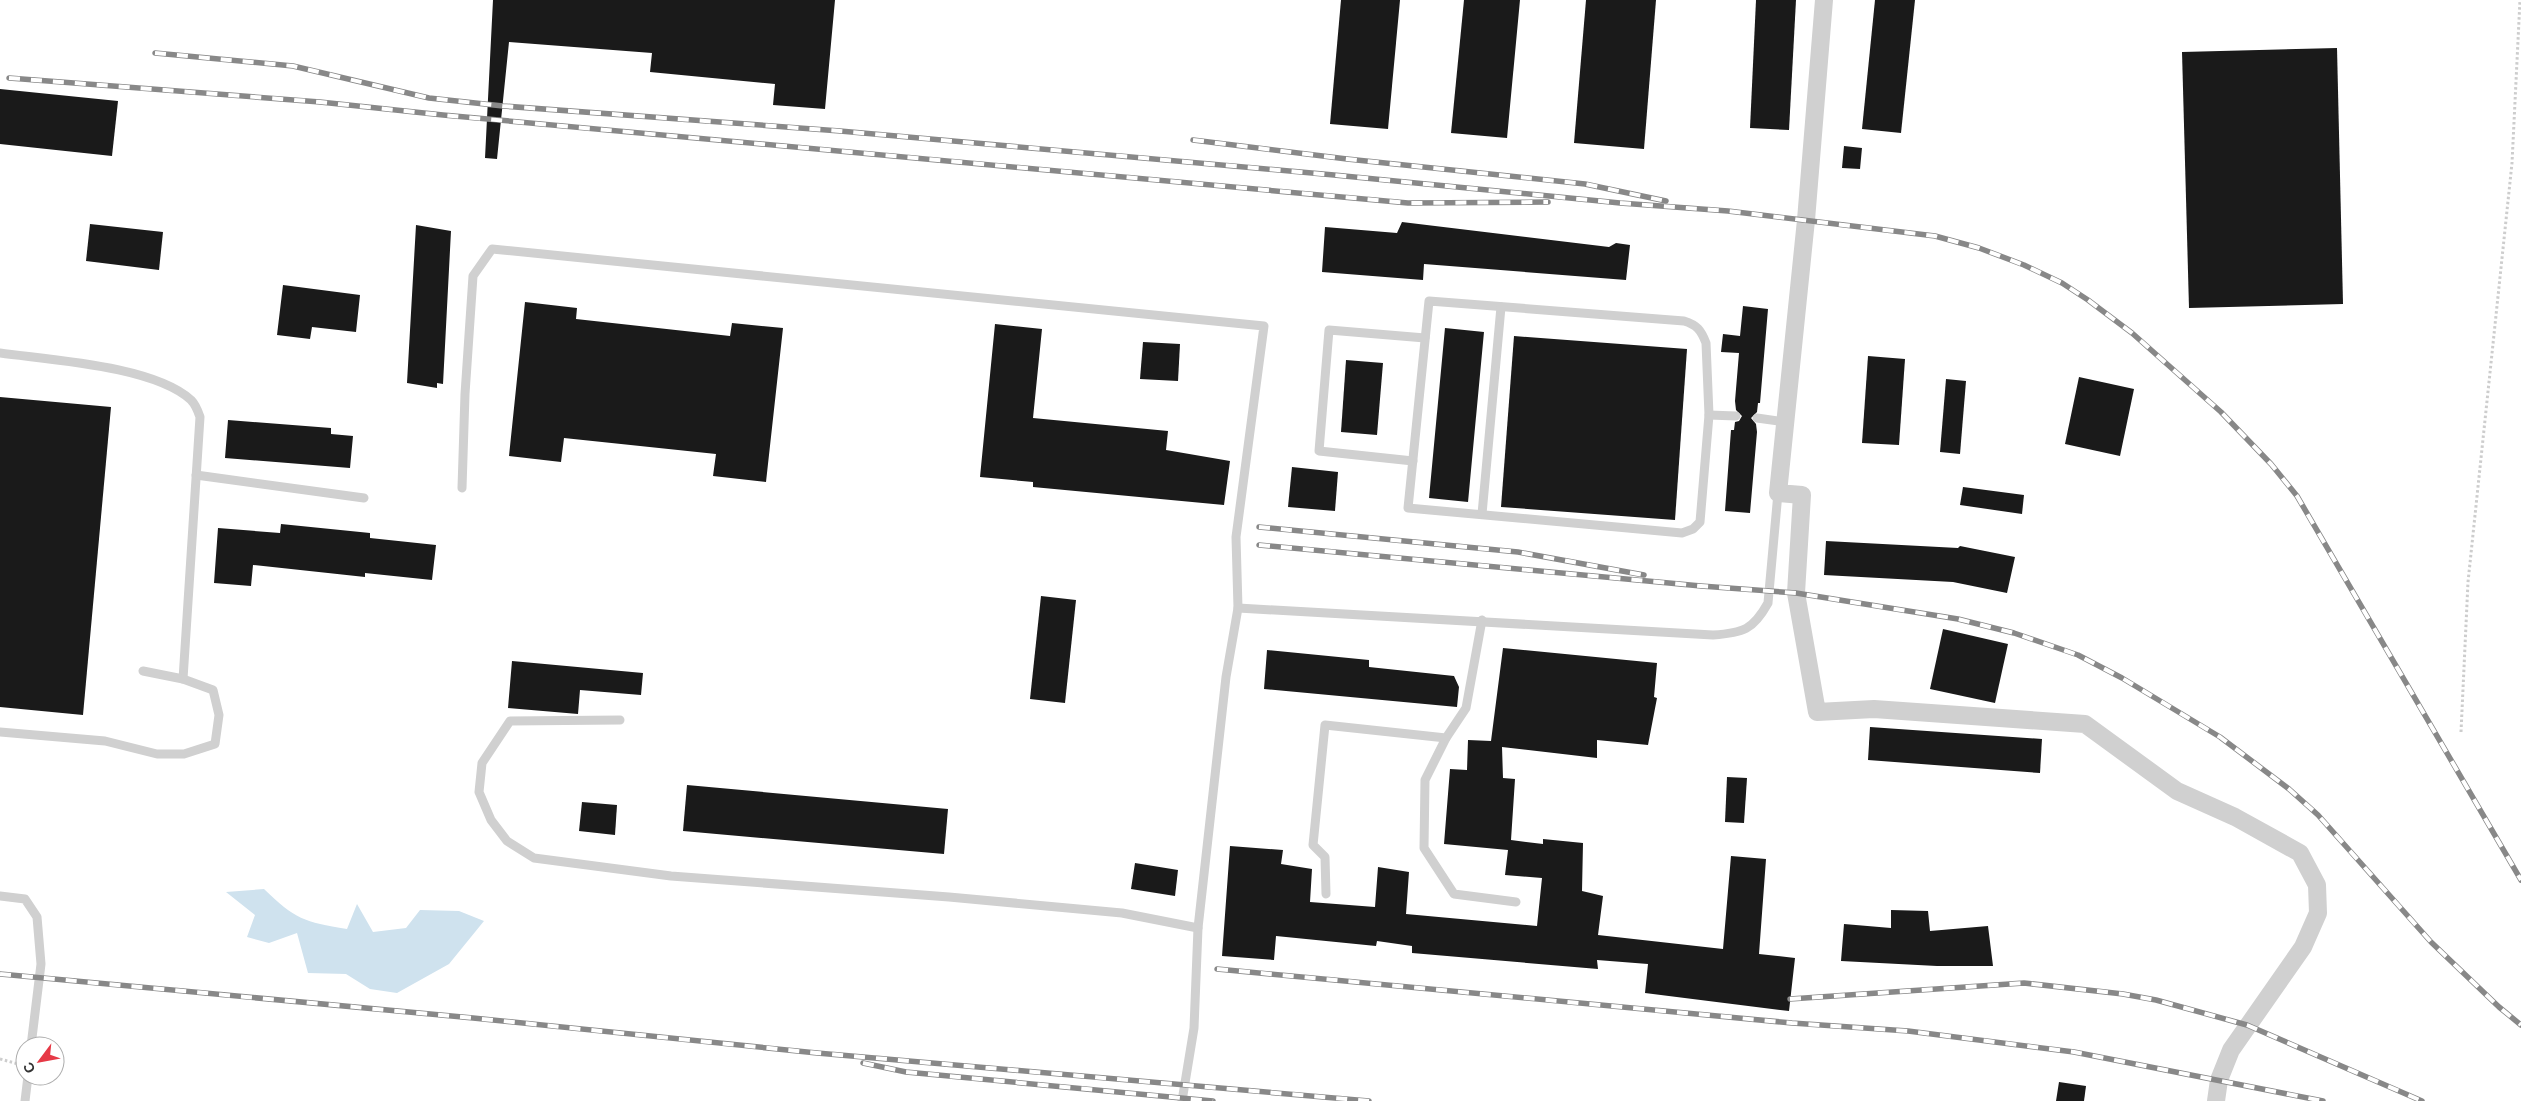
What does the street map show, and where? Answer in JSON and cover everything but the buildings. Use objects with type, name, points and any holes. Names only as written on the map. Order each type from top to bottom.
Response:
[{"type":"street","points":[[1824,0],[1806,220],[1778,493],[1802,495],[1796,593],[1817,712],[1874,708],[2085,724],[2177,792],[2235,817],[2300,853],[2317,885],[2318,913],[2303,947],[2231,1050],[2219,1080],[2216,1101]]},
{"type":"lane","points":[[462,488],[465,394],[473,276],[492,249],[1264,326],[1236,537],[1238,608],[1226,677],[1198,928],[1194,1028],[1182,1101]]},
{"type":"lane","points":[[1429,301],[1501,307],[1684,321],[1694,324],[1702,331],[1706,342],[1709,416],[1700,522],[1693,529],[1682,533],[1408,508],[1429,301]]},
{"type":"lane","points":[[1482,514],[1501,307]]},
{"type":"lane","points":[[1414,461],[1319,451],[1329,330],[1425,338]]},
{"type":"lane","points":[[0,353],[131,372],[165,383],[192,401],[200,416],[183,679]]},
{"type":"lane","points":[[1709,416],[1736,416]]},
{"type":"lane","points":[[1756,418],[1785,422]]},
{"type":"lane","points":[[196,475],[364,498]]},
{"type":"lane","points":[[1238,608],[1482,620],[1713,635],[1738,633],[1750,627],[1760,618],[1768,603],[1778,493]]},
{"type":"lane","points":[[1482,620],[1466,708],[1446,738],[1425,780],[1424,848],[1454,894],[1516,902]]},
{"type":"lane","points":[[0,732],[105,741],[156,754],[184,754],[215,744],[219,715],[213,690],[183,679],[144,671]]},
{"type":"lane","points":[[620,720],[510,721],[482,763],[479,792],[491,820],[507,841],[534,858],[671,876],[1122,912],[1198,928]]},
{"type":"lane","points":[[1326,894],[1325,857],[1313,845],[1325,725],[1446,738]]},
{"type":"lane","points":[[0,896],[25,899],[37,918],[41,964],[32,1036]]},
{"type":"lane","points":[[25,1101],[27,1086]]},
{"type":"path","points":[[2461,732],[2468,582],[2512,163],[2520,0]]},
{"type":"path","points":[[0,1059],[15,1063]]},
{"type":"water","points":[[264,889],[284,907],[301,918],[347,929],[357,904],[373,932],[406,928],[420,910],[459,911],[484,921],[449,964],[397,993],[370,989],[346,974],[308,973],[297,933],[269,943],[247,937],[255,915],[226,892]]},
{"type":"railway","points":[[155,53],[293,66],[429,98],[503,106],[840,131],[1334,175],[1620,203],[1728,211],[1935,236],[1979,248],[2024,265],[2062,283],[2088,300],[2132,333],[2221,412],[2271,464],[2297,496],[2521,880]]},
{"type":"railway","points":[[9,78],[320,102],[443,115],[1408,203],[1548,202]]},
{"type":"railway","points":[[1193,140],[1347,159],[1585,184],[1666,201]]},
{"type":"railway","points":[[1259,527],[1518,552],[1644,575]]},
{"type":"railway","points":[[1259,545],[1796,593],[1958,619],[2014,633],[2078,655],[2122,678],[2220,737],[2289,789],[2318,815],[2431,942],[2499,1007],[2521,1025]]},
{"type":"railway","points":[[1217,969],[1792,1023],[1908,1031],[2074,1052],[2323,1101]]},
{"type":"railway","points":[[0,974],[473,1018],[817,1053],[1369,1101]]},
{"type":"railway","points":[[1790,999],[2024,983],[2123,994],[2156,1000],[2247,1025],[2422,1101]]},
{"type":"railway","points":[[863,1063],[906,1072],[1213,1101]]}]
